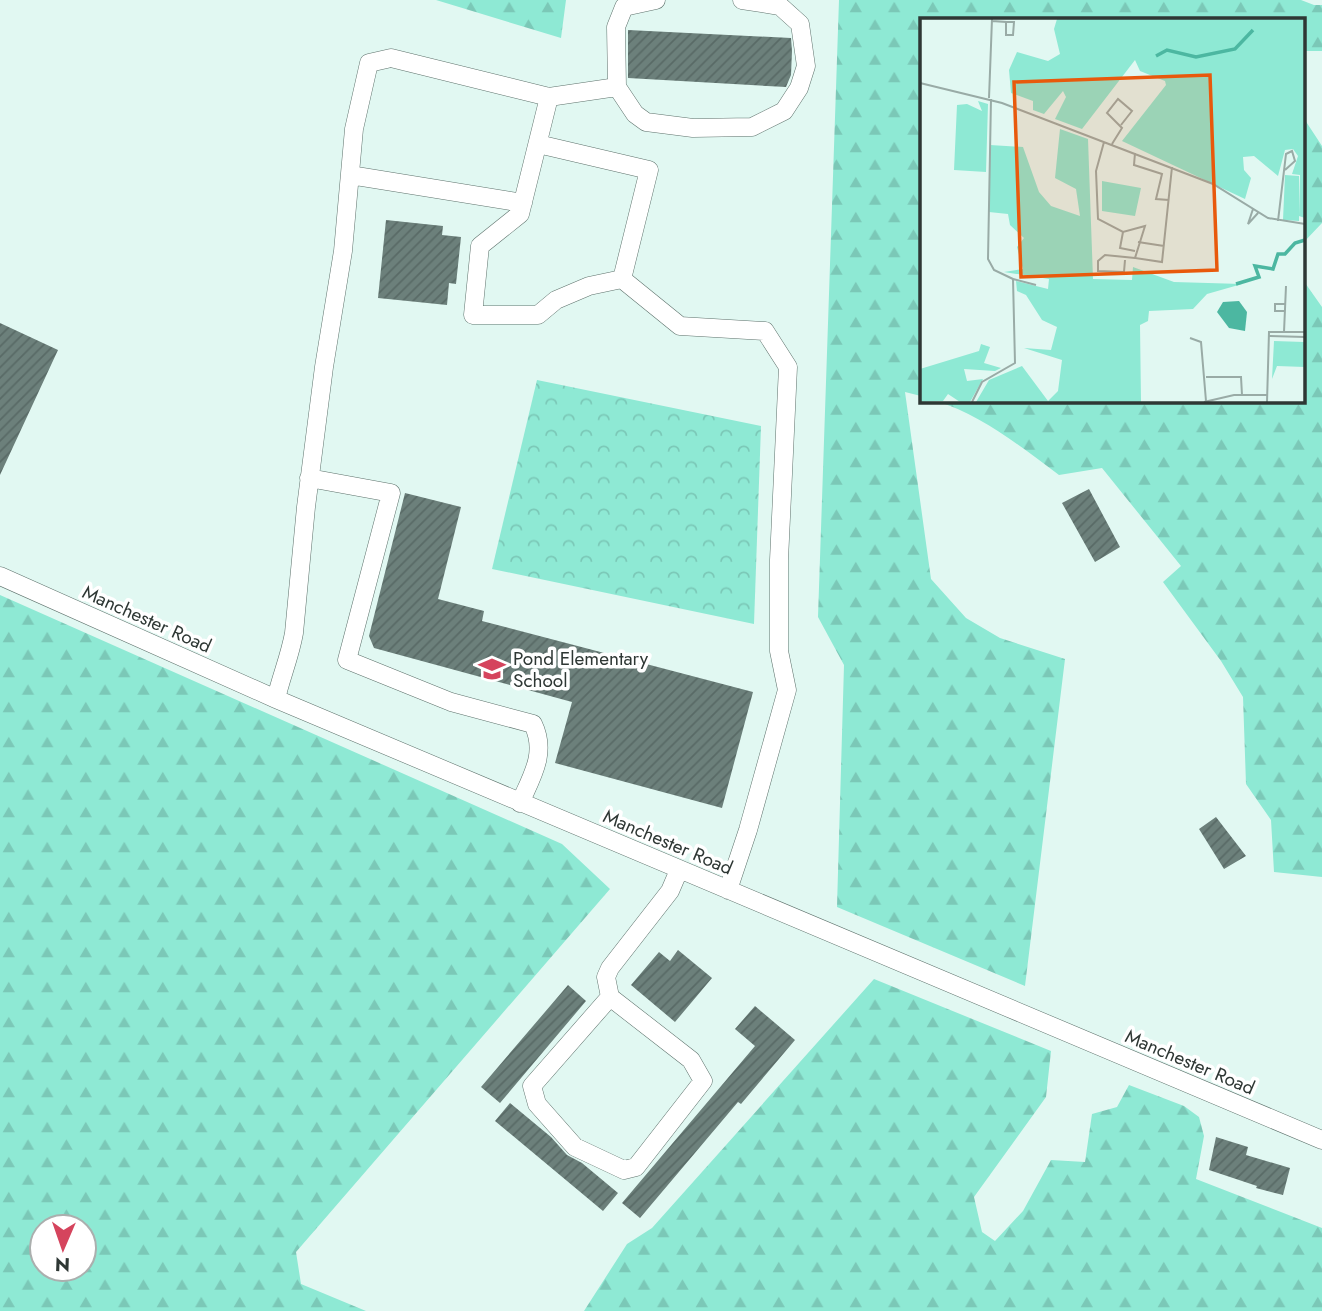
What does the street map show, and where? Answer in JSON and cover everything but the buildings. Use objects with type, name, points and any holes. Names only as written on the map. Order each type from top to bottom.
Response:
[{"type":"street","points":[[656,0],[624,7],[616,27],[617,87],[635,114],[646,122],[693,128],[752,127],[784,111],[799,88],[806,66],[800,24],[780,6],[742,0]]},
{"type":"street","points":[[276,699],[294,633],[309,478],[343,251],[354,130],[369,63],[391,58],[549,97],[617,87]]},
{"type":"street","points":[[549,97],[520,214],[480,246],[473,315],[538,315],[556,300],[589,286],[622,279]]},
{"type":"street","points":[[538,144],[649,170],[622,279]]},
{"type":"street","points":[[350,175],[523,203]]},
{"type":"street","points":[[622,279],[680,326],[765,331],[789,367],[779,561],[779,651],[787,690],[748,830],[727,890]]},
{"type":"street","points":[[309,478],[391,493],[346,660],[450,702],[533,724],[540,750],[535,770],[520,803]]},
{"type":"street","name":"Manchester Road","points":[[0,576],[276,699],[1322,1140]]},
{"type":"street","points":[[610,997],[532,1086],[537,1104],[575,1147],[624,1170],[636,1167],[703,1081],[691,1060],[610,997],[606,977],[610,968],[670,891],[679,870]]},
{"type":"green space","points":[[436,0],[566,0],[561,38]]},
{"type":"green space","points":[[839,0],[1301,0],[1322,5],[1322,51],[1306,51],[1304,67],[1304,18],[920,18],[920,396],[905,392],[931,579],[966,618],[1000,638],[1065,659],[1025,986],[837,907],[844,665],[818,617]]},
{"type":"green space","points":[[1304,119],[1322,146],[1322,223],[1304,242]]},
{"type":"green space","points":[[1304,281],[1322,307],[1322,877],[1274,872],[1271,820],[1246,784],[1243,697],[1221,661],[1163,582],[1181,566],[1102,468],[1059,475],[985,423],[939,402],[1304,402]]},
{"type":"green space","points":[[537,380],[761,426],[754,624],[492,569]]},
{"type":"green space","points":[[0,595],[562,844],[610,889],[296,1252],[301,1284],[366,1311],[0,1311]]},
{"type":"green space","points":[[874,979],[1051,1051],[1046,1097],[974,1197],[982,1232],[995,1241],[1023,1211],[1051,1160],[1085,1162],[1092,1114],[1117,1107],[1129,1085],[1184,1106],[1199,1117],[1204,1136],[1196,1179],[1322,1228],[1322,1311],[584,1311],[627,1244],[652,1228]]},
{"type":"place","name":"Pond Elementary School","points":[[492,669]]}]
